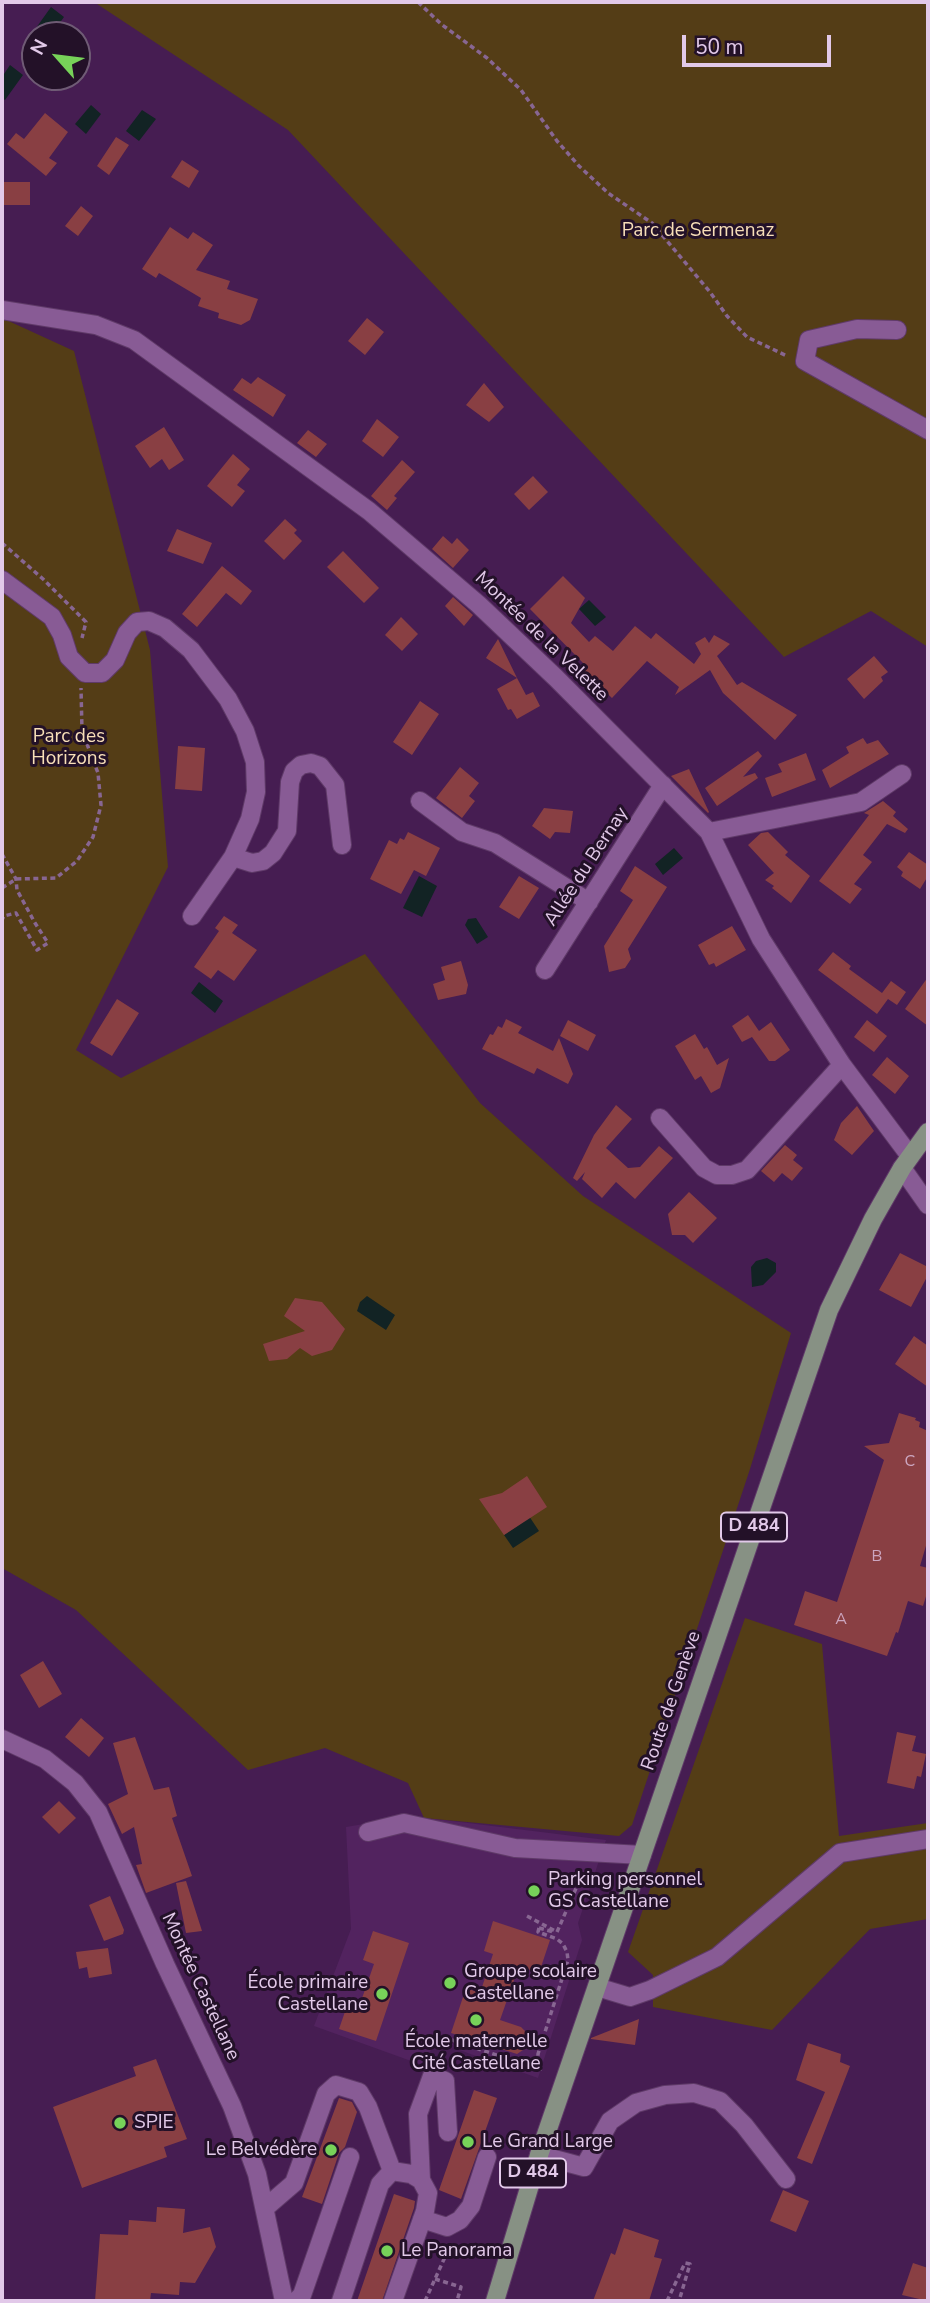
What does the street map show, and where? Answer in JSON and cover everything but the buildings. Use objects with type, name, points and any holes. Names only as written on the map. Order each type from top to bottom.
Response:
[{"type":"main road","name":"Route de Genève","points":[[495,2301],[539,2155],[830,1310],[873,1219],[906,1162],[928,1132]]},
{"type":"street","name":"Montée de la Velette","points":[[2,310],[96,325],[134,340],[155,353],[379,519],[478,604],[556,678],[709,832],[761,939],[906,1162],[928,1205]]},
{"type":"street","points":[[897,330],[857,329],[809,340],[806,361],[928,429]]},
{"type":"street","points":[[2,580],[52,617],[62,635],[69,657],[85,673],[102,673],[115,660],[127,632],[137,622],[149,621],[165,628],[191,650],[228,699],[245,731],[256,762],[256,792],[250,819],[233,857],[191,916]]},
{"type":"street","points":[[233,857],[252,863],[263,861],[274,853],[288,831],[290,782],[294,771],[300,765],[311,763],[320,766],[335,785],[342,845]]},
{"type":"street","points":[[709,832],[861,802],[902,774]]},
{"type":"street","name":"Allée du Bernay","points":[[545,970],[663,785]]},
{"type":"street","points":[[420,801],[462,832],[495,843],[589,902]]},
{"type":"street","points":[[660,1118],[704,1168],[717,1175],[732,1175],[747,1170],[842,1065]]},
{"type":"street","name":"Montée Castellane","points":[[2,1739],[45,1759],[75,1783],[98,1812],[232,2106],[257,2174],[284,2301]]},
{"type":"street","points":[[368,1832],[404,1823],[515,1848],[642,1855]]},
{"type":"street","points":[[597,1987],[630,1997],[650,1990],[717,1957],[840,1853],[928,1839]]},
{"type":"street","points":[[393,2301],[428,2193],[421,2180],[418,2114],[432,2076],[445,2081],[448,2132]]},
{"type":"street","points":[[265,2208],[294,2183],[326,2094],[336,2085],[359,2092],[368,2107],[392,2171]]},
{"type":"street","points":[[539,2155],[584,2167],[610,2122],[636,2103],[666,2095],[694,2093],[720,2101],[744,2125],[786,2179]]},
{"type":"street","points":[[296,2301],[302,2295],[350,2157]]},
{"type":"street","points":[[422,2218],[447,2227],[460,2220],[471,2206],[487,2157]]},
{"type":"street","points":[[392,2171],[421,2180]]},
{"type":"street","points":[[341,2301],[380,2184],[392,2171]]},
{"type":"path","points":[[418,2],[441,24],[487,58],[521,90],[557,141],[579,166],[608,193],[652,223],[747,337],[779,354],[806,361]]},
{"type":"path","points":[[2,888],[16,879],[56,878],[77,861],[93,837],[101,805],[98,773],[82,731],[80,699],[85,673]]},
{"type":"path","points":[[2,854],[16,879],[17,890],[48,943],[37,950],[16,913],[4,916],[2,920]]},
{"type":"path","points":[[556,1932],[592,1852]]},
{"type":"path","points":[[527,1916],[556,1932]]},
{"type":"path","points":[[538,2069],[538,2054],[568,1960],[563,1944],[538,1932],[539,1928],[556,1932]]},
{"type":"path","points":[[452,2040],[544,2070]]},
{"type":"path","points":[[425,2301],[456,2235],[460,2220]]},
{"type":"path","points":[[667,2301],[685,2263],[690,2264],[679,2301]]},
{"type":"path","points":[[435,2279],[461,2287],[457,2301]]},
{"type":"shaded area","points":[[51,7],[64,17],[61,21],[41,21]]},
{"type":"shaded area","points":[[10,65],[21,73],[21,78],[5,100],[2,98],[2,77]]},
{"type":"shaded area","points":[[91,105],[101,114],[86,134],[75,124]]},
{"type":"shaded area","points":[[142,110],[156,119],[139,141],[126,131]]},
{"type":"shaded area","points":[[589,600],[606,617],[595,626],[579,609]]},
{"type":"shaded area","points":[[674,848],[683,858],[663,875],[655,864]]},
{"type":"shaded area","points":[[419,876],[437,886],[422,917],[403,908]]},
{"type":"shaded area","points":[[476,918],[488,937],[477,944],[465,925],[468,919]]},
{"type":"shaded area","points":[[199,982],[223,1001],[215,1013],[191,993]]},
{"type":"shaded area","points":[[767,1258],[776,1263],[776,1272],[763,1285],[752,1287],[751,1267],[756,1261]]},
{"type":"shaded area","points":[[367,1296],[395,1315],[386,1330],[357,1311],[360,1302]]},
{"type":"shaded area","points":[[525,1510],[539,1531],[513,1548],[504,1535],[520,1524]]},
{"type":"shaded area","name":"Groupe scolaire Castellane","points":[[411,1816],[606,1840],[578,1923],[582,1940],[538,2078],[434,2041],[425,2066],[314,2026],[351,1929],[346,1827]]},
{"type":"green space","name":"Parc de Sermenaz","points":[[94,2],[928,2],[928,647],[871,611],[784,657],[288,130]]},
{"type":"green space","name":"Parc des Horizons","points":[[2,318],[74,351],[150,650],[168,867],[76,1050],[121,1078],[365,954],[480,1103],[583,1196],[791,1333],[750,1469],[632,1825],[619,1836],[424,1818],[408,1783],[325,1748],[248,1770],[76,1610],[2,1568]]},
{"type":"green space","points":[[745,1618],[822,1644],[839,1836],[928,1823],[928,1919],[870,1929],[772,2030],[653,2007],[653,1975],[628,1952]]},
{"type":"place","name":"Parking personnel GS Castellane","points":[[534,1891]]},
{"type":"place","name":"Groupe scolaire Castellane","points":[[450,1983]]},
{"type":"place","name":"École primaire Castellane","points":[[382,1994]]},
{"type":"place","name":"École maternelle Cité Castellane","points":[[476,2020]]},
{"type":"place","name":"SPIE","points":[[120,2123]]},
{"type":"place","name":"Le Grand Large","points":[[468,2142]]},
{"type":"place","name":"Le Belvédère","points":[[331,2150]]},
{"type":"place","name":"Le Panorama","points":[[387,2251]]}]
